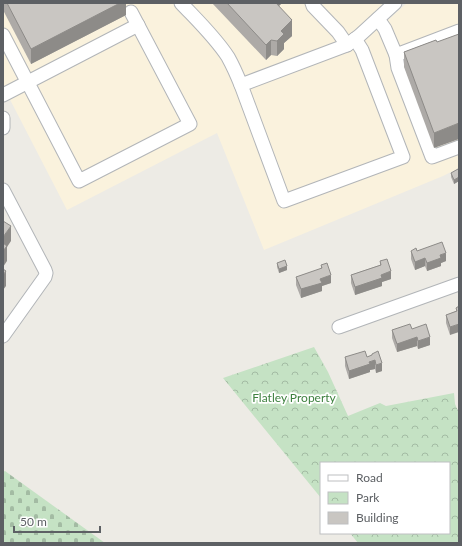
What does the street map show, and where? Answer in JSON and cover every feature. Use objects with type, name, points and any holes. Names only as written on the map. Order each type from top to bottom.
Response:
[{"type":"street","points":[[181,3],[223,50],[233,66],[284,201],[403,157],[362,50],[338,32],[313,6],[312,3]]},
{"type":"street","points":[[241,85],[351,42],[378,19],[392,4]]},
{"type":"street","points":[[3,35],[79,181],[190,124],[131,12]]},
{"type":"street","points":[[378,19],[385,29],[396,54],[398,68],[432,157],[459,147]]},
{"type":"street","points":[[3,95],[138,25]]},
{"type":"street","points":[[396,54],[459,31]]},
{"type":"street","points":[[3,118],[3,128]]},
{"type":"street","points":[[3,190],[46,273],[45,277],[3,336]]},
{"type":"street","points":[[339,328],[459,284]]},
{"type":"shaded area","points":[[3,3],[385,3],[373,14],[378,29],[407,3],[459,3],[459,168],[264,250],[217,133],[67,210],[3,86]]},
{"type":"green space","name":"Flatley Property","points":[[314,347],[328,372],[348,416],[380,403],[386,406],[454,393],[455,404],[459,413],[459,543],[358,543],[351,534],[450,534],[450,462],[320,462],[320,497],[223,378]]},
{"type":"green space","points":[[5,471],[105,543],[3,543],[3,472]]},
{"type":"building","points":[[7,3],[120,3],[31,49]]},
{"type":"building","points":[[227,3],[276,3],[292,20],[281,31],[284,34],[277,41],[271,40],[266,45]]},
{"type":"building","points":[[459,34],[459,123],[434,133],[404,52],[436,40],[437,42]]},
{"type":"building","points":[[458,169],[459,177],[454,180],[451,173]]},
{"type":"building","points":[[3,221],[11,226],[3,237]]},
{"type":"building","points":[[442,242],[446,253],[440,255],[441,258],[427,263],[425,258],[415,262],[411,251],[416,248],[417,251]]},
{"type":"building","points":[[3,243],[7,246],[3,251]]},
{"type":"building","points":[[387,259],[391,271],[381,275],[382,278],[355,287],[351,275],[381,265],[380,261]]},
{"type":"building","points":[[285,260],[287,266],[279,269],[277,263]]},
{"type":"building","points":[[327,263],[331,275],[320,279],[322,283],[301,289],[296,277],[322,268],[321,265]]},
{"type":"building","points":[[459,306],[459,324],[450,327],[446,315],[457,311],[456,308]]},
{"type":"building","points":[[410,324],[412,329],[426,324],[430,337],[418,341],[417,337],[397,344],[392,330]]},
{"type":"building","points":[[365,351],[367,357],[378,351],[382,363],[376,365],[375,360],[369,362],[370,364],[349,371],[345,357]]}]
